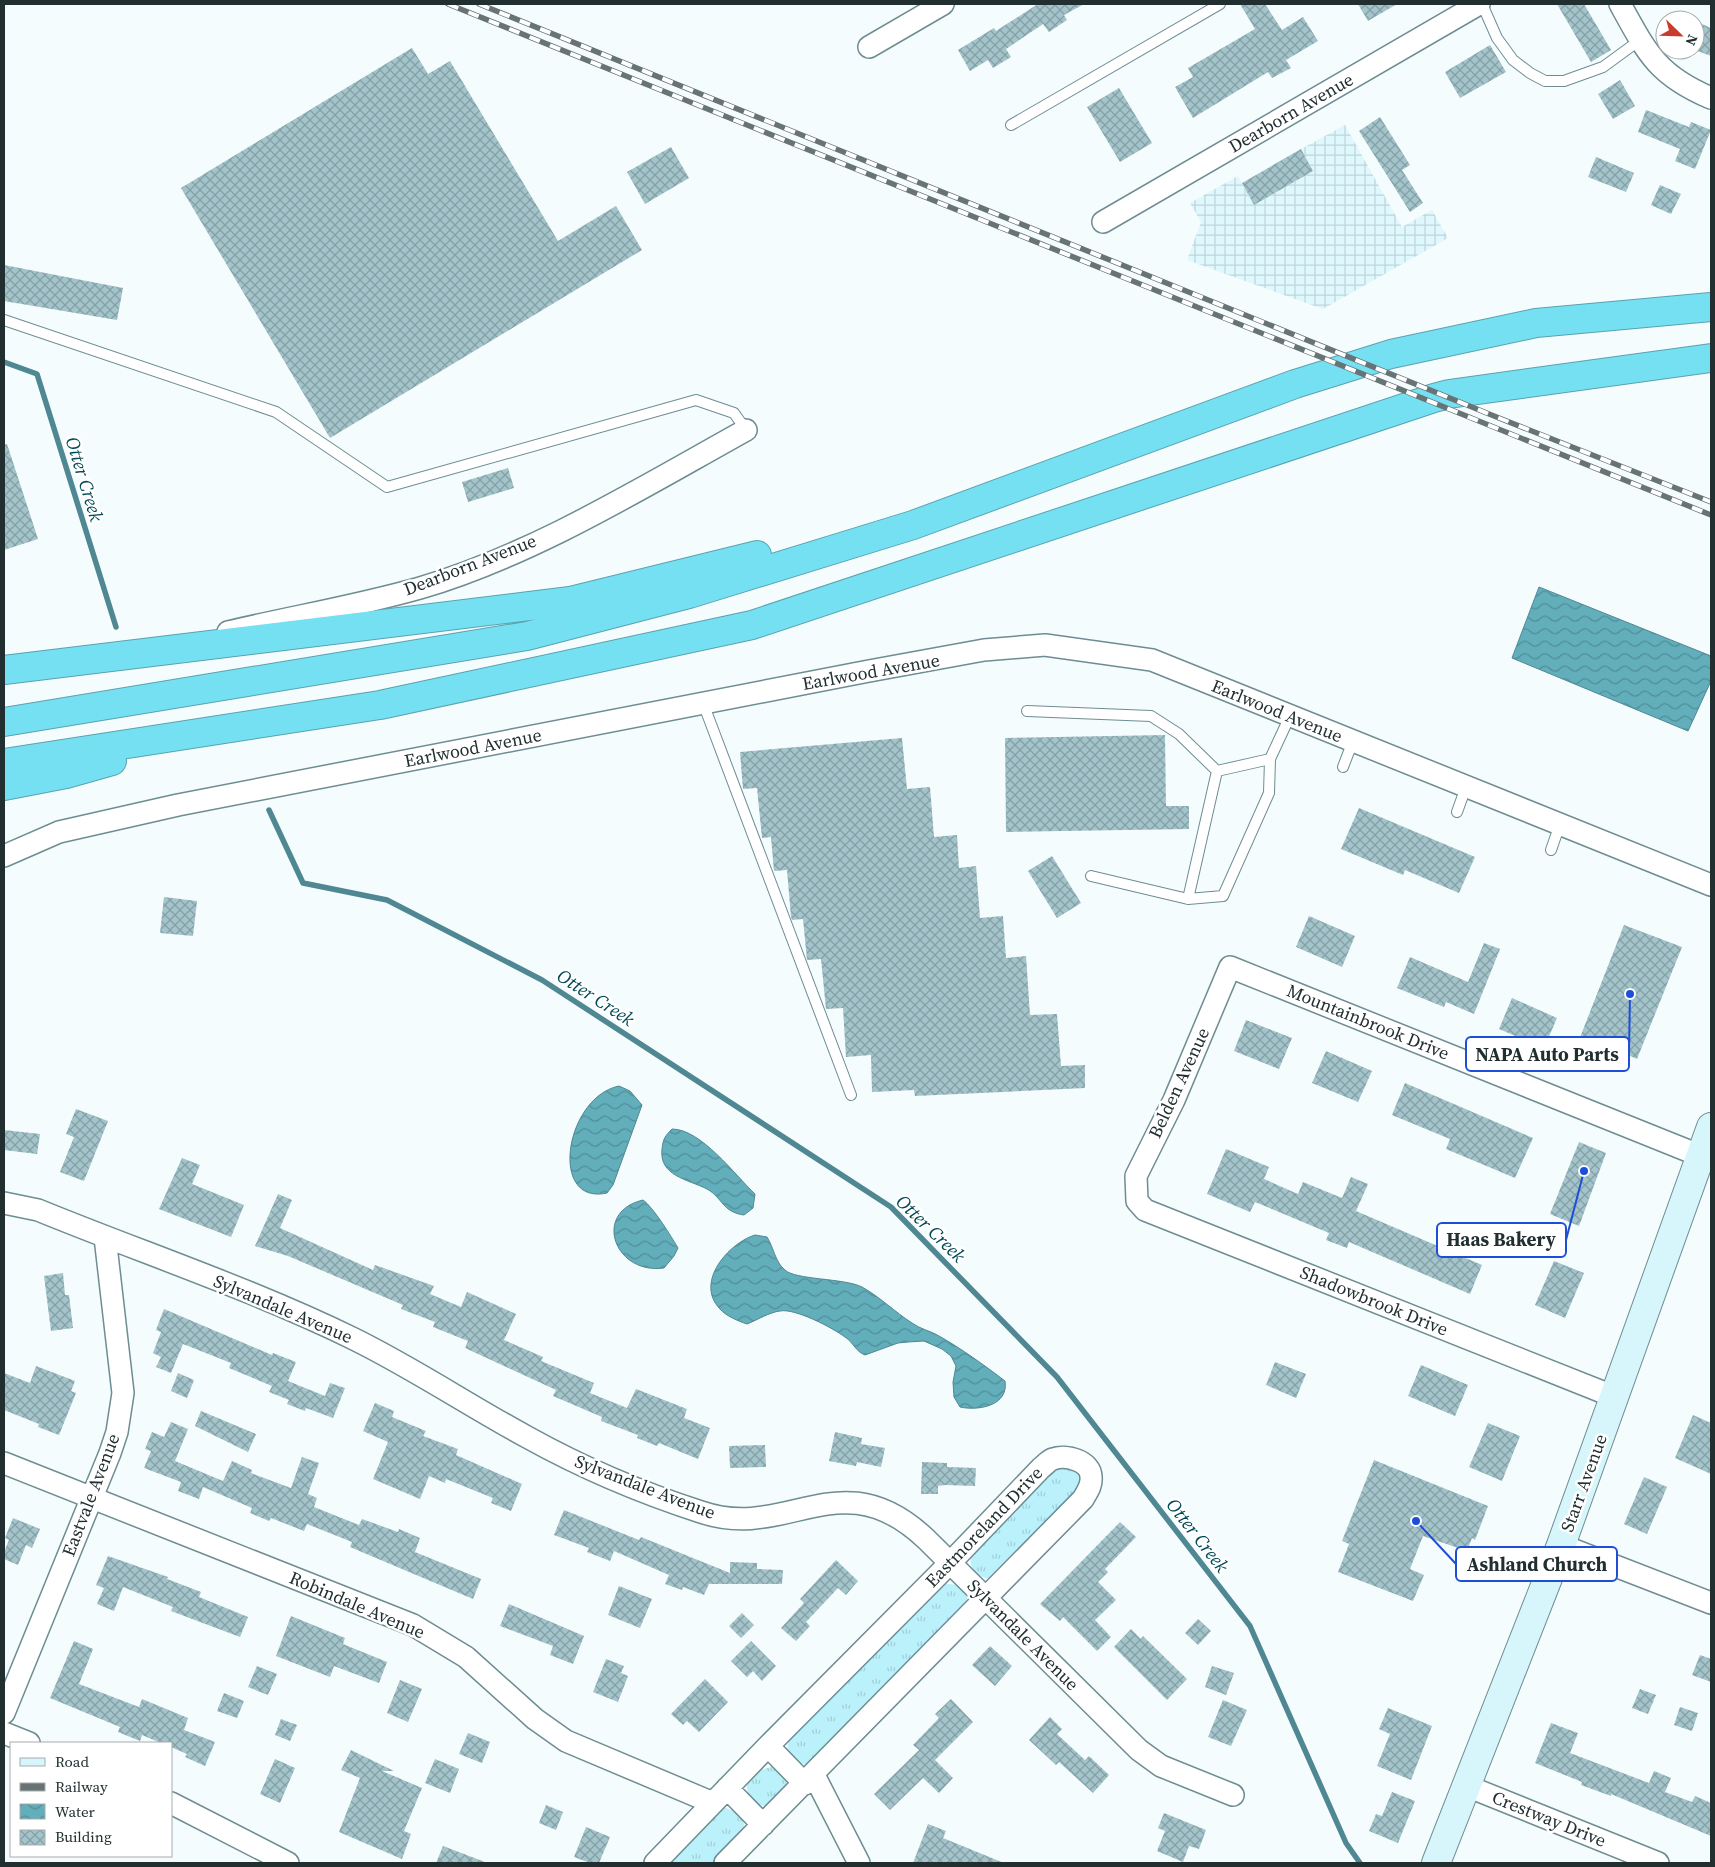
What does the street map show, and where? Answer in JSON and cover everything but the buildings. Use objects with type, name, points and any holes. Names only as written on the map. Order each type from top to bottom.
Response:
[{"type":"highway","points":[[4,722],[527,636],[689,594],[913,525],[1295,384],[1391,354],[1536,323],[1711,307]]},
{"type":"highway","points":[[4,763],[226,727],[380,705],[752,625],[1449,394],[1711,358]]},
{"type":"highway","points":[[4,670],[570,601],[761,554],[913,525]]},
{"type":"highway","points":[[4,786],[66,774],[226,727]]},
{"type":"main road","name":"Starr Avenue","points":[[1436,1863],[1561,1545],[1711,1128]]},
{"type":"street","points":[[869,47],[943,4]]},
{"type":"street","name":"Dearborn Avenue","points":[[1103,222],[1480,4]]},
{"type":"street","points":[[1620,4],[1647,53],[1675,80],[1711,98]]},
{"type":"street","name":"Dearborn Avenue","points":[[115,657],[420,588],[497,559],[586,518],[746,430]]},
{"type":"street","name":"Earlwood Avenue","points":[[4,856],[60,832],[178,805],[984,650],[1045,645],[1152,660],[1711,885]]},
{"type":"street","name":"Mountainbrook Drive","points":[[1230,967],[1701,1156]]},
{"type":"street","name":"Belden Avenue","points":[[1137,1201],[1136,1176],[1141,1162],[1174,1100],[1230,967]]},
{"type":"street","name":"Shadowbrook Drive","points":[[1137,1201],[1145,1210],[1615,1397]]},
{"type":"street","name":"Sylvandale Avenue","points":[[4,1203],[38,1210],[330,1328],[403,1365],[544,1446],[588,1467],[699,1512],[745,1519],[835,1502],[863,1504],[880,1508],[902,1520],[918,1532],[1145,1754],[1161,1766],[1233,1795]]},
{"type":"street","name":"Eastvale Avenue","points":[[4,1713],[116,1437],[123,1393],[104,1238]]},
{"type":"street","name":"Eastmoreland Drive","points":[[655,1863],[1041,1468],[1052,1459],[1064,1457],[1077,1460],[1087,1467],[1092,1476],[1090,1488],[1083,1499],[810,1779],[725,1863]]},
{"type":"street","name":"Robindale Avenue","points":[[4,1463],[413,1626],[466,1657],[535,1718],[566,1741],[720,1796]]},
{"type":"street","points":[[1561,1545],[1711,1603]]},
{"type":"street","points":[[4,1733],[26,1742]]},
{"type":"street","points":[[768,1746],[810,1779],[859,1863]]},
{"type":"street","name":"Crestway Drive","points":[[1467,1786],[1658,1863]]},
{"type":"street","points":[[720,1796],[763,1825]]},
{"type":"street","points":[[172,1804],[288,1863]]},
{"type":"lane","points":[[1011,124],[1220,4]]},
{"type":"lane","points":[[1480,4],[1497,38],[1513,60],[1530,73],[1545,81],[1564,81],[1603,67],[1640,40]]},
{"type":"lane","points":[[4,320],[276,412],[387,487],[696,400],[734,413],[746,430]]},
{"type":"lane","points":[[703,704],[852,1096]]},
{"type":"lane","points":[[1027,711],[1151,716],[1179,734],[1217,771]]},
{"type":"lane","points":[[1091,876],[1188,899],[1223,896],[1269,793],[1270,759],[1290,716]]},
{"type":"lane","points":[[1343,767],[1353,741]]},
{"type":"lane","points":[[1217,771],[1270,759]]},
{"type":"lane","points":[[1188,899],[1217,771]]},
{"type":"lane","points":[[1457,812],[1466,787]]},
{"type":"lane","points":[[1551,850],[1560,824]]},
{"type":"shaded area","points":[[1345,125],[1402,227],[1432,210],[1448,238],[1323,309],[1187,260],[1201,222],[1190,203],[1238,176],[1254,205],[1313,171],[1301,149]]},
{"type":"green space","points":[[1079,1466],[1084,1486],[990,1579],[977,1574],[971,1564],[972,1554],[1056,1468]]},
{"type":"green space","points":[[946,1584],[959,1586],[965,1592],[967,1595],[967,1605],[807,1765],[795,1762],[787,1750],[789,1740],[938,1587]]},
{"type":"green space","points":[[771,1767],[777,1769],[786,1778],[786,1787],[767,1806],[762,1806],[751,1800],[747,1783],[757,1771]]},
{"type":"green space","points":[[725,1808],[740,1813],[743,1820],[742,1834],[732,1847],[714,1863],[667,1863],[717,1811]]},
{"type":"water","points":[[1539,587],[1711,656],[1711,681],[1688,731],[1512,658]]},
{"type":"water","points":[[619,1086],[630,1091],[642,1105],[613,1185],[607,1193],[588,1193],[576,1183],[571,1168],[571,1148],[576,1128],[586,1109],[601,1094]]},
{"type":"water","points":[[672,1129],[694,1136],[717,1154],[755,1194],[753,1208],[744,1215],[731,1211],[707,1189],[683,1179],[670,1171],[662,1158],[662,1149],[665,1138]]},
{"type":"water","points":[[643,1200],[657,1215],[678,1248],[664,1268],[647,1268],[632,1262],[622,1253],[616,1241],[614,1229],[618,1217],[627,1207]]},
{"type":"water","points":[[755,1235],[767,1237],[779,1263],[790,1273],[862,1287],[915,1325],[936,1334],[981,1363],[1005,1381],[1005,1389],[1002,1396],[991,1405],[975,1408],[960,1407],[954,1397],[953,1382],[956,1366],[951,1356],[942,1349],[924,1341],[898,1343],[865,1355],[839,1333],[823,1324],[795,1313],[780,1311],[768,1314],[747,1324],[725,1314],[713,1298],[711,1287],[713,1276],[718,1265],[735,1246]]},
{"type":"waterway","name":"Otter Creek","points":[[4,362],[37,374],[116,627]]},
{"type":"waterway","name":"Otter Creek","points":[[269,810],[303,883],[387,900],[542,980],[891,1207],[1057,1377],[1250,1626],[1346,1843],[1360,1863]]},
{"type":"railway","points":[[448,4],[1711,515]]},
{"type":"railway","points":[[479,4],[1499,418],[1711,502]]},
{"type":"place","name":"NAPA Auto Parts","points":[[1630,994]]},
{"type":"place","name":"Haas Bakery","points":[[1584,1171]]},
{"type":"place","name":"Ashland Church","points":[[1416,1521]]}]
